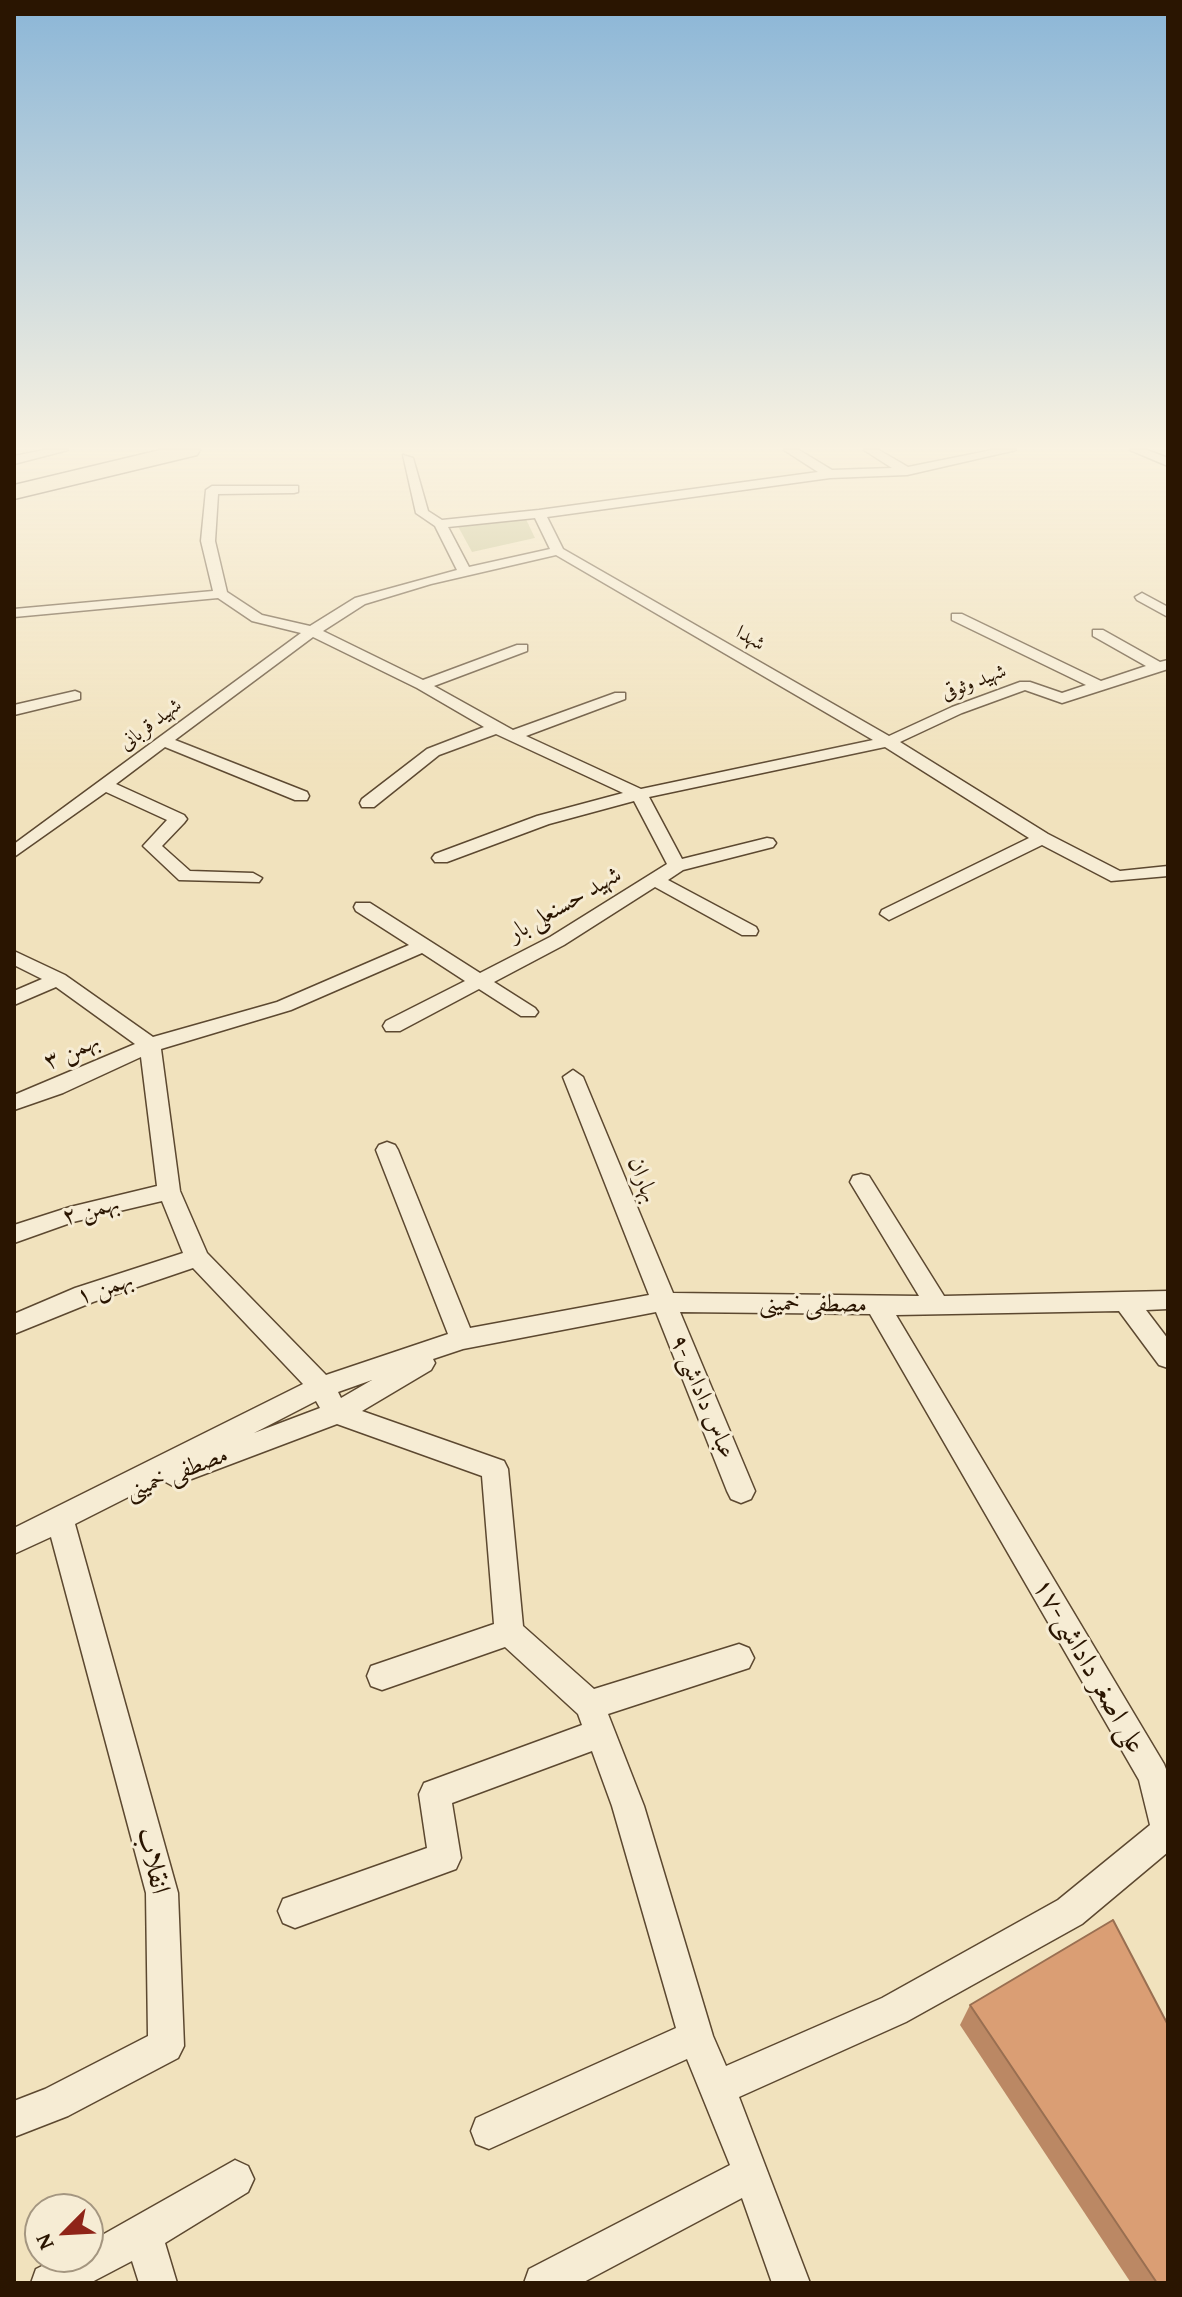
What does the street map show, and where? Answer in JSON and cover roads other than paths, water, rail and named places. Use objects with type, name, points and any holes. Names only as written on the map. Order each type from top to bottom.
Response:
[{"type":"street","points":[[212,557],[221,594]]},
{"type":"street","points":[[457,557],[465,572]]},
{"type":"street","name":"شهید قربانی","points":[[14,852],[312,631],[360,601],[531,557]]},
{"type":"street","name":"شهدا","points":[[569,557],[888,742],[1042,838],[1117,877],[1168,871]]},
{"type":"street","points":[[14,613],[221,594],[257,618],[312,631],[422,685],[505,731],[639,794],[677,866]]},
{"type":"street","points":[[1142,597],[1168,613]]},
{"type":"street","points":[[957,617],[1100,686]]},
{"type":"street","points":[[1098,633],[1164,666]]},
{"type":"street","points":[[422,685],[522,648]]},
{"type":"street","name":"شهید وثوقی","points":[[441,858],[543,820],[639,794],[888,742],[957,710],[1025,685],[1062,698],[1164,666]]},
{"type":"street","points":[[14,710],[75,696]]},
{"type":"street","points":[[368,803],[433,752],[620,696]]},
{"type":"street","points":[[166,742],[301,796]]},
{"type":"street","points":[[106,786],[178,819],[152,846],[185,876],[253,878]]},
{"type":"street","points":[[889,914],[1042,838]]},
{"type":"street","name":"شهید حسنعلی بار","points":[[393,1026],[557,941],[677,866],[767,843]]},
{"type":"street","points":[[655,880],[749,931]]},
{"type":"street","points":[[363,907],[528,1012]]},
{"type":"street","name":"بهمن ۳","points":[[14,1103],[56,1088],[150,1045],[284,1006],[423,946]]},
{"type":"street","points":[[14,957],[58,979],[150,1045],[169,1191],[197,1258],[329,1400],[495,1469],[509,1632],[596,1719],[628,1806],[696,2037],[752,2173],[791,2283]]},
{"type":"street","points":[[14,999],[58,979]]},
{"type":"street","name":"بهاران","points":[[573,1077],[662,1302]]},
{"type":"street","points":[[387,1150],[462,1339]]},
{"type":"street","points":[[861,1182],[937,1306]]},
{"type":"street","name":"بهمن ۲","points":[[14,1234],[70,1215],[169,1191]]},
{"type":"street","name":"بهمن ۱","points":[[14,1324],[84,1295],[197,1258]]},
{"type":"street","points":[[1125,1300],[1168,1358]]},
{"type":"street","name":"مصطفی خمینی","points":[[14,1542],[462,1339],[662,1302],[937,1306],[1168,1300]]},
{"type":"street","name":"عباس داداشی-۹","points":[[662,1302],[741,1491]]},
{"type":"street","name":"علی اصغر داداشی-۱۷","points":[[717,2088],[894,2010],[1070,1912],[1168,1831],[1153,1775],[878,1306]]},
{"type":"street","name":"انقلاب","points":[[14,2119],[55,2103],[166,2046],[162,1893],[60,1519]]},
{"type":"street","points":[[382,1676],[509,1632]]},
{"type":"street","points":[[295,1911],[445,1858],[435,1794],[596,1719],[739,1658]]},
{"type":"street","points":[[489,2131],[696,2037]]},
{"type":"street","points":[[543,2283],[752,2173]]},
{"type":"street","points":[[50,2283],[144,2234],[235,2179]]},
{"type":"street","points":[[144,2234],[158,2283]]}]
